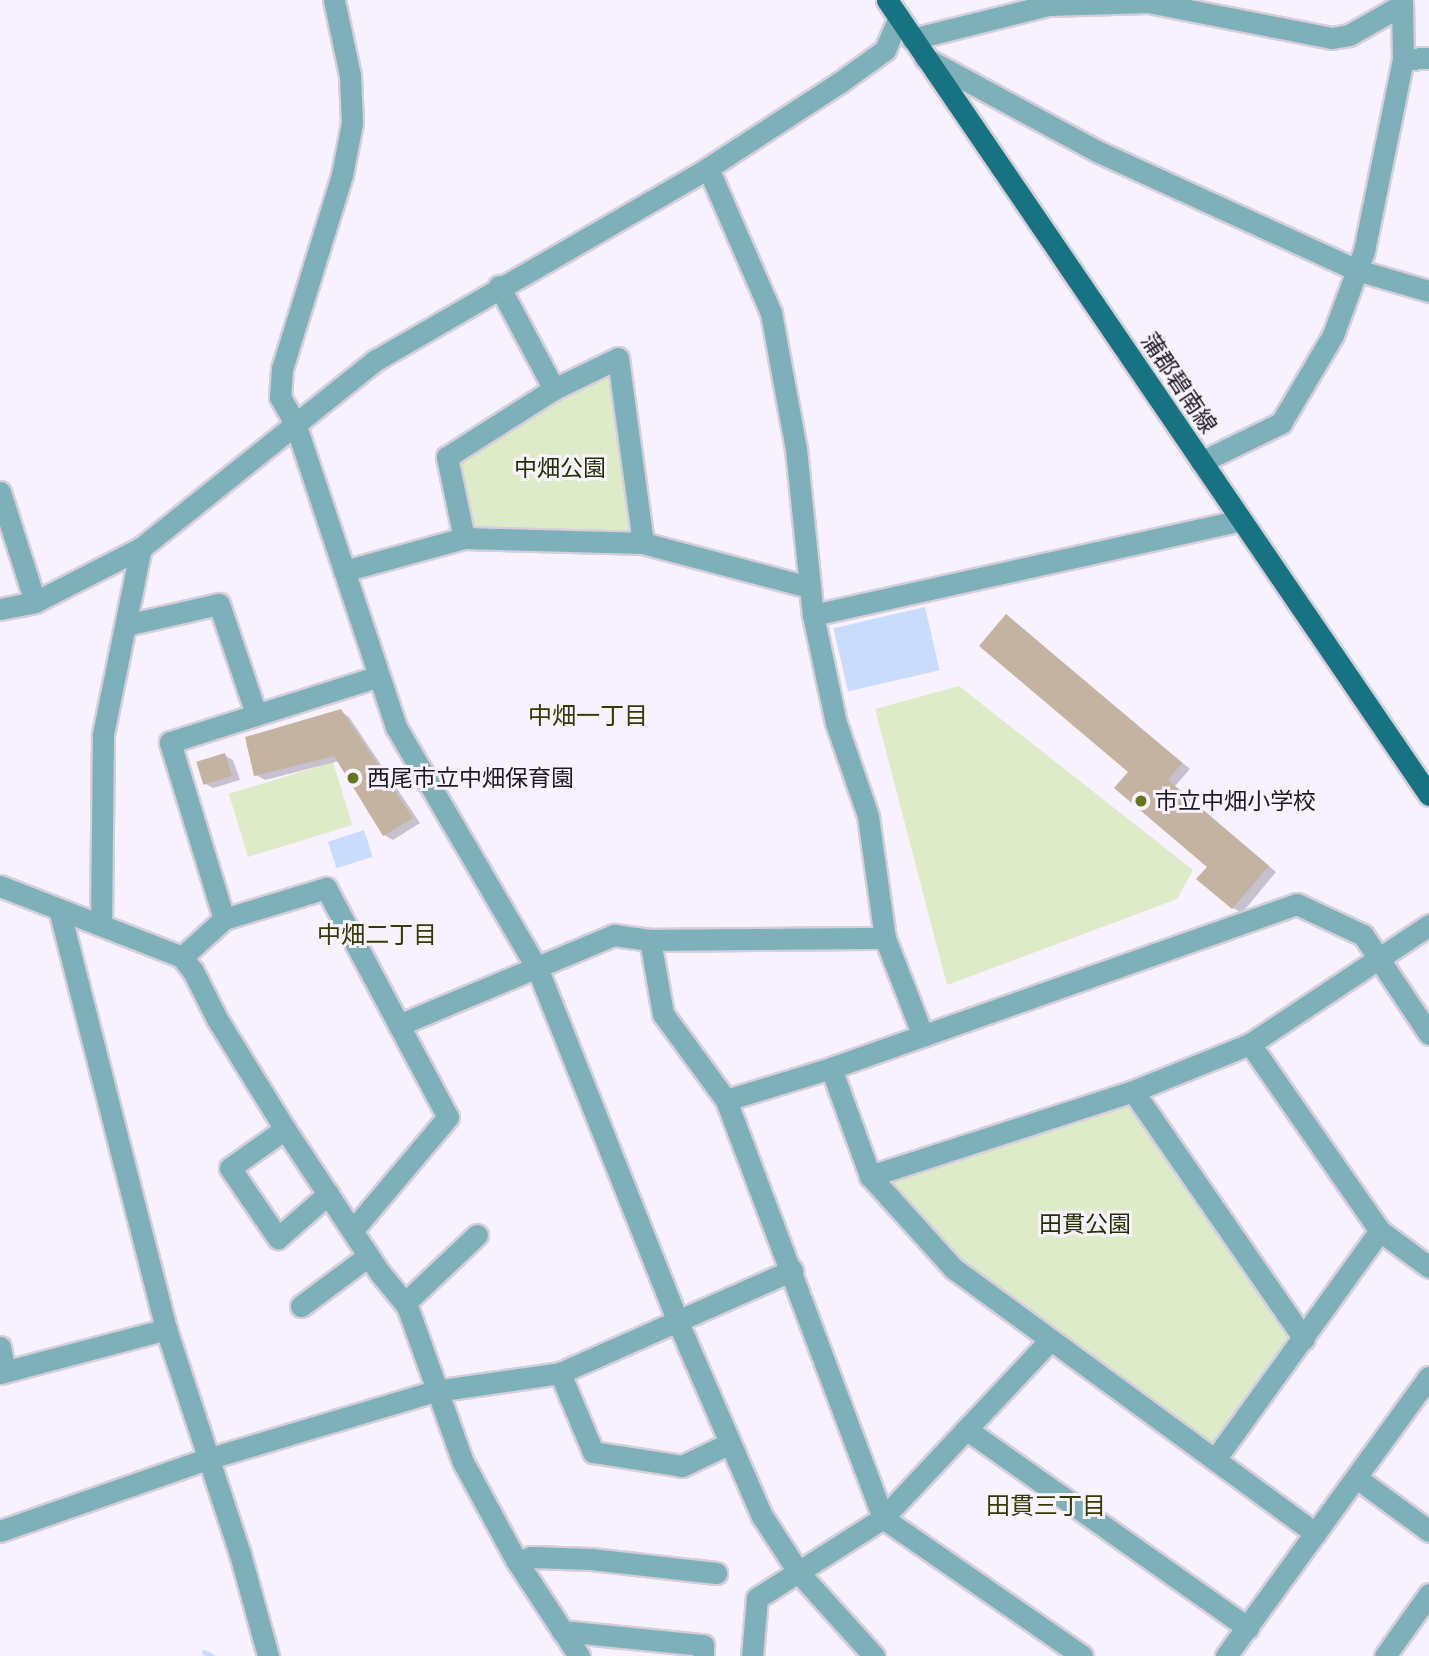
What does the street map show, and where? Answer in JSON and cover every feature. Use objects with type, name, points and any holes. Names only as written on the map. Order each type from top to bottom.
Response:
[{"type":"main road","name":"蒲郡碧南線","points":[[893,9],[1429,795]]},
{"type":"street","points":[[334,0],[350,75],[352,123],[342,175],[282,369],[280,397],[295,423],[396,727],[538,970],[677,1320],[762,1516],[799,1573],[874,1656]]},
{"type":"street","points":[[912,39],[1048,5],[1075,2],[1149,2],[1332,38],[1349,35],[1402,3]]},
{"type":"street","points":[[1201,462],[1280,422],[1323,357],[1357,270],[1403,59],[1402,3]]},
{"type":"street","points":[[0,609],[35,602],[141,548],[376,360],[499,286],[708,168],[885,50],[893,9]]},
{"type":"street","points":[[925,58],[1099,152],[1357,270],[1429,291]]},
{"type":"street","points":[[1403,59],[1429,58]]},
{"type":"street","points":[[708,168],[771,313],[796,449],[808,587],[813,615],[836,723],[868,816],[886,938],[923,1035]]},
{"type":"street","points":[[499,286],[554,388]]},
{"type":"street","points":[[464,538],[447,457],[554,388],[618,358],[643,543]]},
{"type":"street","points":[[0,492],[35,602]]},
{"type":"street","points":[[813,615],[1240,520]]},
{"type":"street","points":[[344,571],[464,538],[643,543],[808,587]]},
{"type":"street","points":[[101,925],[103,734],[141,548]]},
{"type":"street","points":[[126,625],[219,604],[256,715]]},
{"type":"street","points":[[224,919],[170,742],[379,676]]},
{"type":"street","points":[[182,957],[224,919],[326,888],[401,1024],[448,1117],[352,1231]]},
{"type":"street","points":[[4,892],[101,925],[182,957],[285,1129],[369,1256],[405,1303],[463,1462],[518,1563],[579,1656]]},
{"type":"street","points":[[726,1100],[831,1068],[1297,904],[1363,934],[1429,1034]]},
{"type":"street","points":[[60,913],[166,1329],[240,1554],[268,1656]]},
{"type":"street","points":[[870,1176],[1133,1091],[1250,1044],[1429,925]]},
{"type":"street","points":[[401,1024],[538,970],[614,936],[650,940],[886,938]]},
{"type":"street","points":[[650,940],[663,1014],[726,1100],[883,1518],[1082,1656]]},
{"type":"street","points":[[1250,1044],[1380,1231],[1429,1267]]},
{"type":"street","points":[[831,1068],[870,1176],[953,1268],[1315,1533]]},
{"type":"street","points":[[1133,1091],[1304,1339]]},
{"type":"street","points":[[285,1129],[230,1168],[278,1238],[328,1194]]},
{"type":"street","points":[[1216,1458],[1380,1231]]},
{"type":"street","points":[[405,1303],[477,1235]]},
{"type":"street","points":[[300,1306],[369,1256]]},
{"type":"street","points":[[0,1531],[207,1460],[435,1391],[560,1373],[792,1270]]},
{"type":"street","points":[[0,1347],[3,1372],[166,1329]]},
{"type":"street","points":[[752,1656],[757,1598],[883,1518],[1050,1340]]},
{"type":"street","points":[[560,1373],[593,1452],[682,1466],[729,1444]]},
{"type":"street","points":[[1226,1656],[1315,1533],[1358,1479],[1429,1377]]},
{"type":"street","points":[[966,1429],[1248,1628]]},
{"type":"street","points":[[1358,1479],[1429,1531]]},
{"type":"street","points":[[518,1563],[531,1557],[591,1559],[716,1573]]},
{"type":"street","points":[[1385,1656],[1429,1594]]},
{"type":"street","points":[[562,1630],[704,1645],[703,1656]]},
{"type":"green space","name":"中畑公園","points":[[612,369],[633,532],[471,529],[457,461],[557,397]]},
{"type":"green space","points":[[959,686],[1193,870],[1177,899],[947,985],[875,709]]},
{"type":"green space","points":[[333,762],[352,825],[248,857],[229,794]]},
{"type":"green space","name":"田貫公園","points":[[1120,1102],[1130,1107],[1290,1334],[1289,1346],[1213,1444],[960,1263],[888,1179]]},
{"type":"water","points":[[925,607],[940,670],[848,691],[833,628]]},
{"type":"water","points":[[364,830],[373,857],[337,868],[328,842]]},
{"type":"building","points":[[1006,614],[1182,763],[1168,780],[1269,866],[1232,909],[1196,879],[1207,867],[1114,788],[1128,772],[979,646]]},
{"type":"building","points":[[341,709],[413,818],[383,836],[334,756],[254,776],[245,737]]},
{"type":"building","points":[[225,753],[232,776],[203,785],[196,762]]},
{"type":"waterway","points":[[204,1652],[212,1656]]},
{"type":"place","name":"西尾市立中畑保育園","points":[[353,778]]},
{"type":"place","name":"市立中畑小学校","points":[[1141,801]]},
{"type":"district","name":"中畑一丁目","points":[[588,716]]},
{"type":"district","name":"中畑二丁目","points":[[377,935]]},
{"type":"district","name":"田貫三丁目","points":[[1046,1506]]}]
